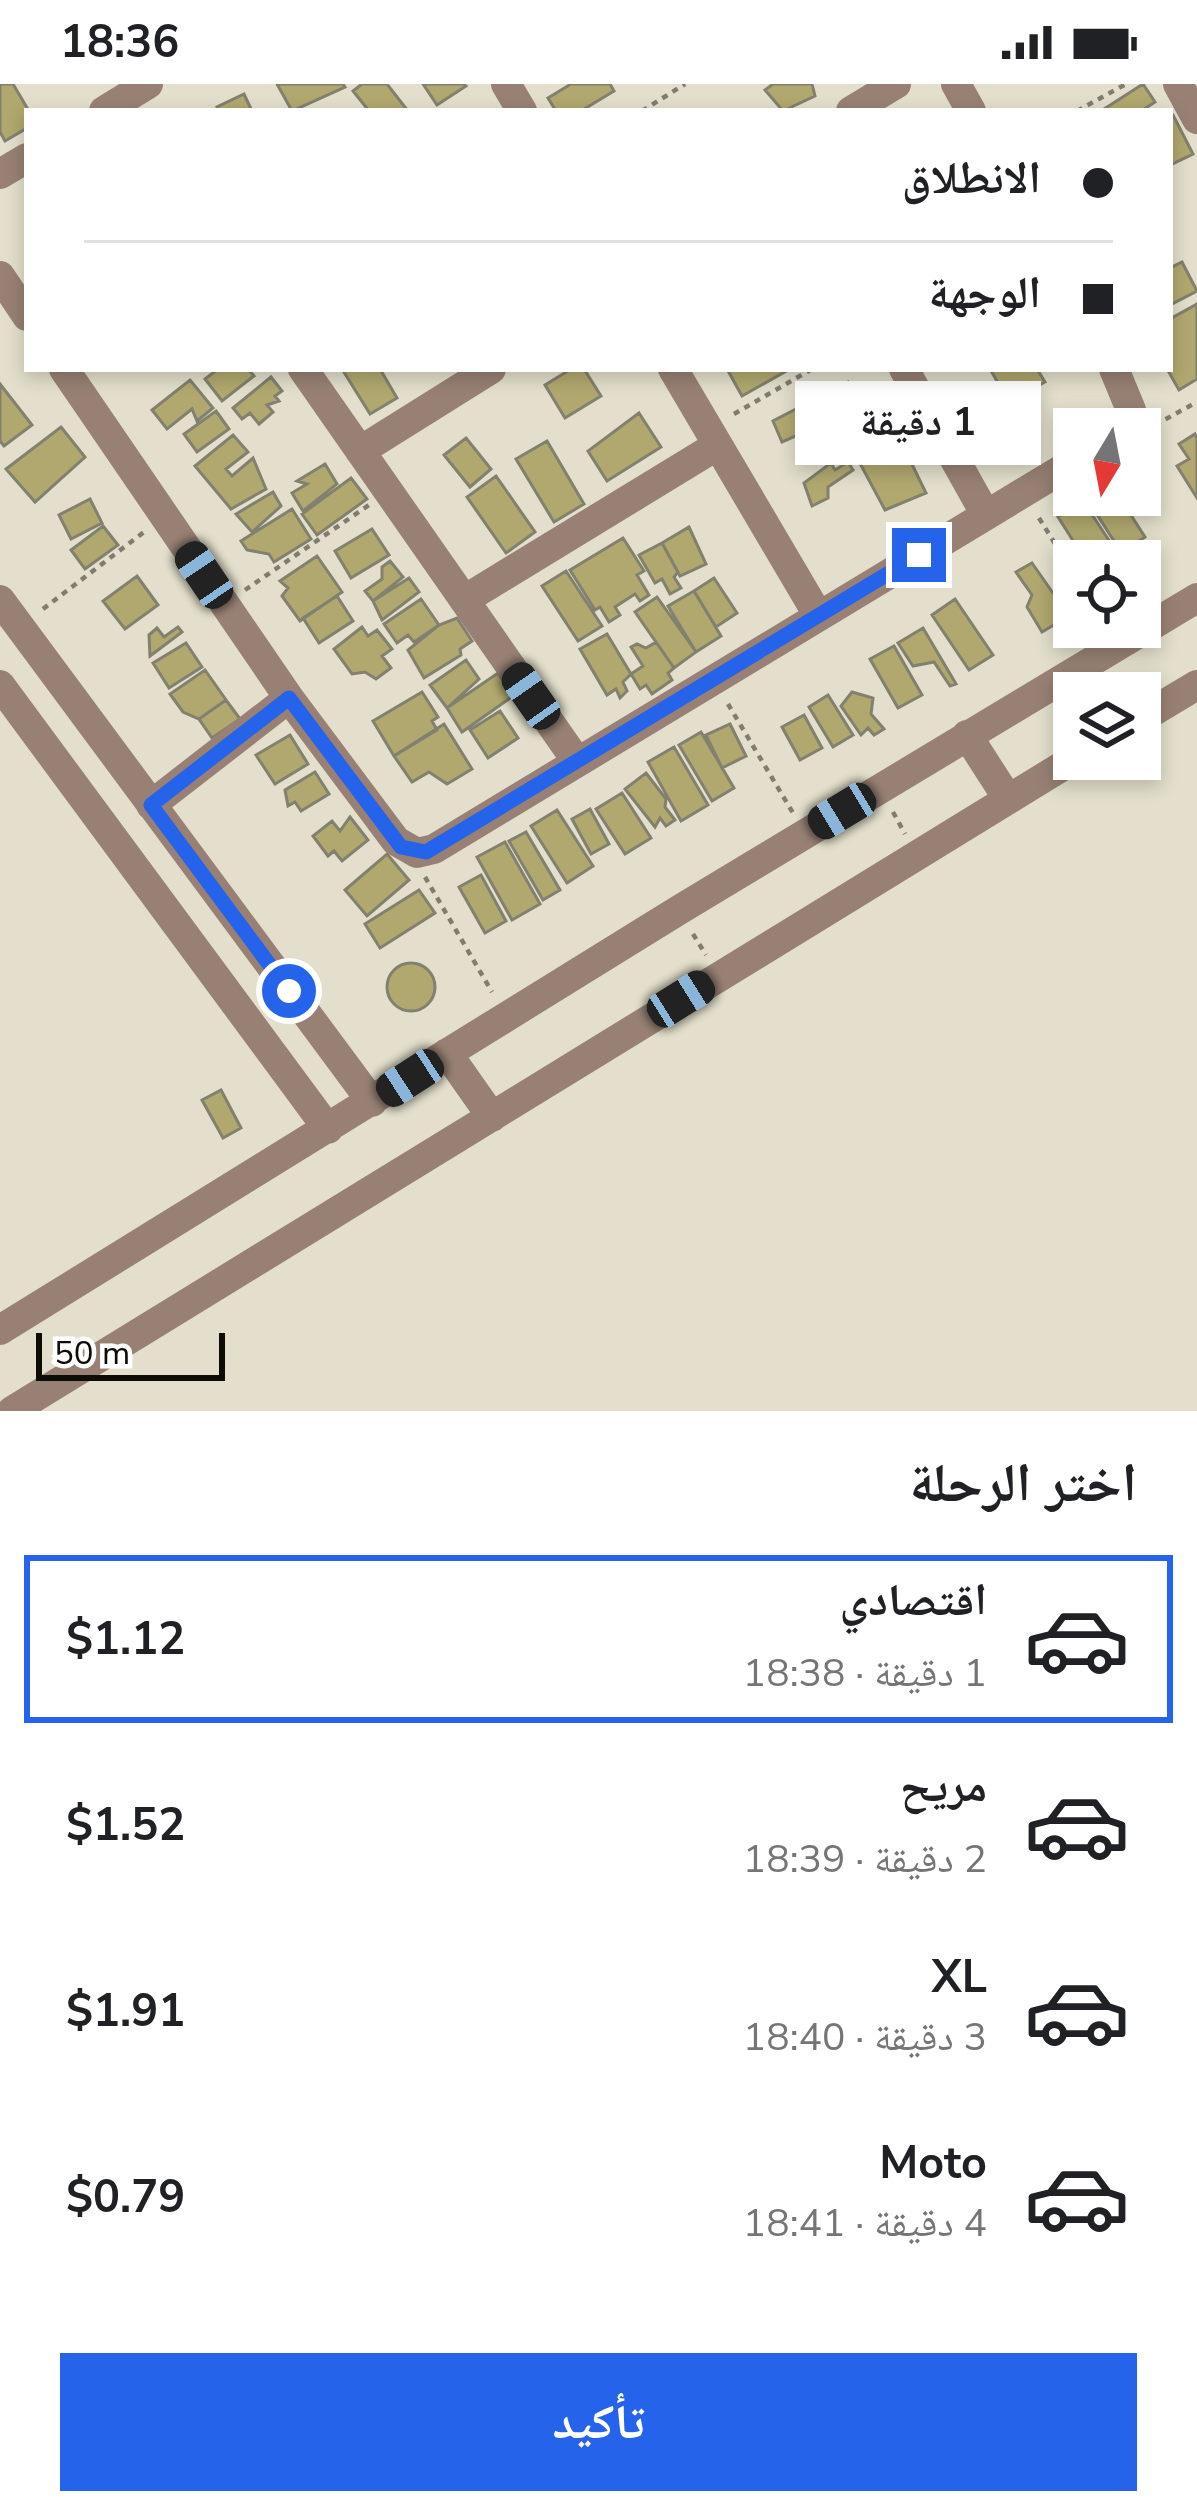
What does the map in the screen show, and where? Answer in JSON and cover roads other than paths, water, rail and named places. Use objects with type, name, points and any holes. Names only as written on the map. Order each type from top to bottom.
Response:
[{"type":"street","points":[[109,108],[148,84]]},
{"type":"street","points":[[856,108],[896,84]]},
{"type":"street","points":[[1178,84],[1197,119]]},
{"type":"street","points":[[0,276],[24,312]]},
{"type":"street","points":[[69,372],[289,698],[396,841],[410,851],[434,849],[1053,475]]},
{"type":"street","points":[[305,372],[575,760]]},
{"type":"street","points":[[360,451],[486,372]]},
{"type":"street","points":[[676,372],[818,615]]},
{"type":"street","points":[[906,372],[986,515]]},
{"type":"street","points":[[1116,372],[1128,395],[1127,408]]},
{"type":"street","points":[[464,600],[713,437]]},
{"type":"street","points":[[0,1330],[679,910],[1197,598]]},
{"type":"street","points":[[0,600],[372,1102]]},
{"type":"street","points":[[0,685],[328,1129]]},
{"type":"street","points":[[1161,706],[1197,685]]},
{"type":"street","points":[[151,805],[289,698]]},
{"type":"street","points":[[968,735],[1008,799]]},
{"type":"street","points":[[25,1408],[1053,772]]},
{"type":"street","points":[[447,1054],[492,1117]]}]
